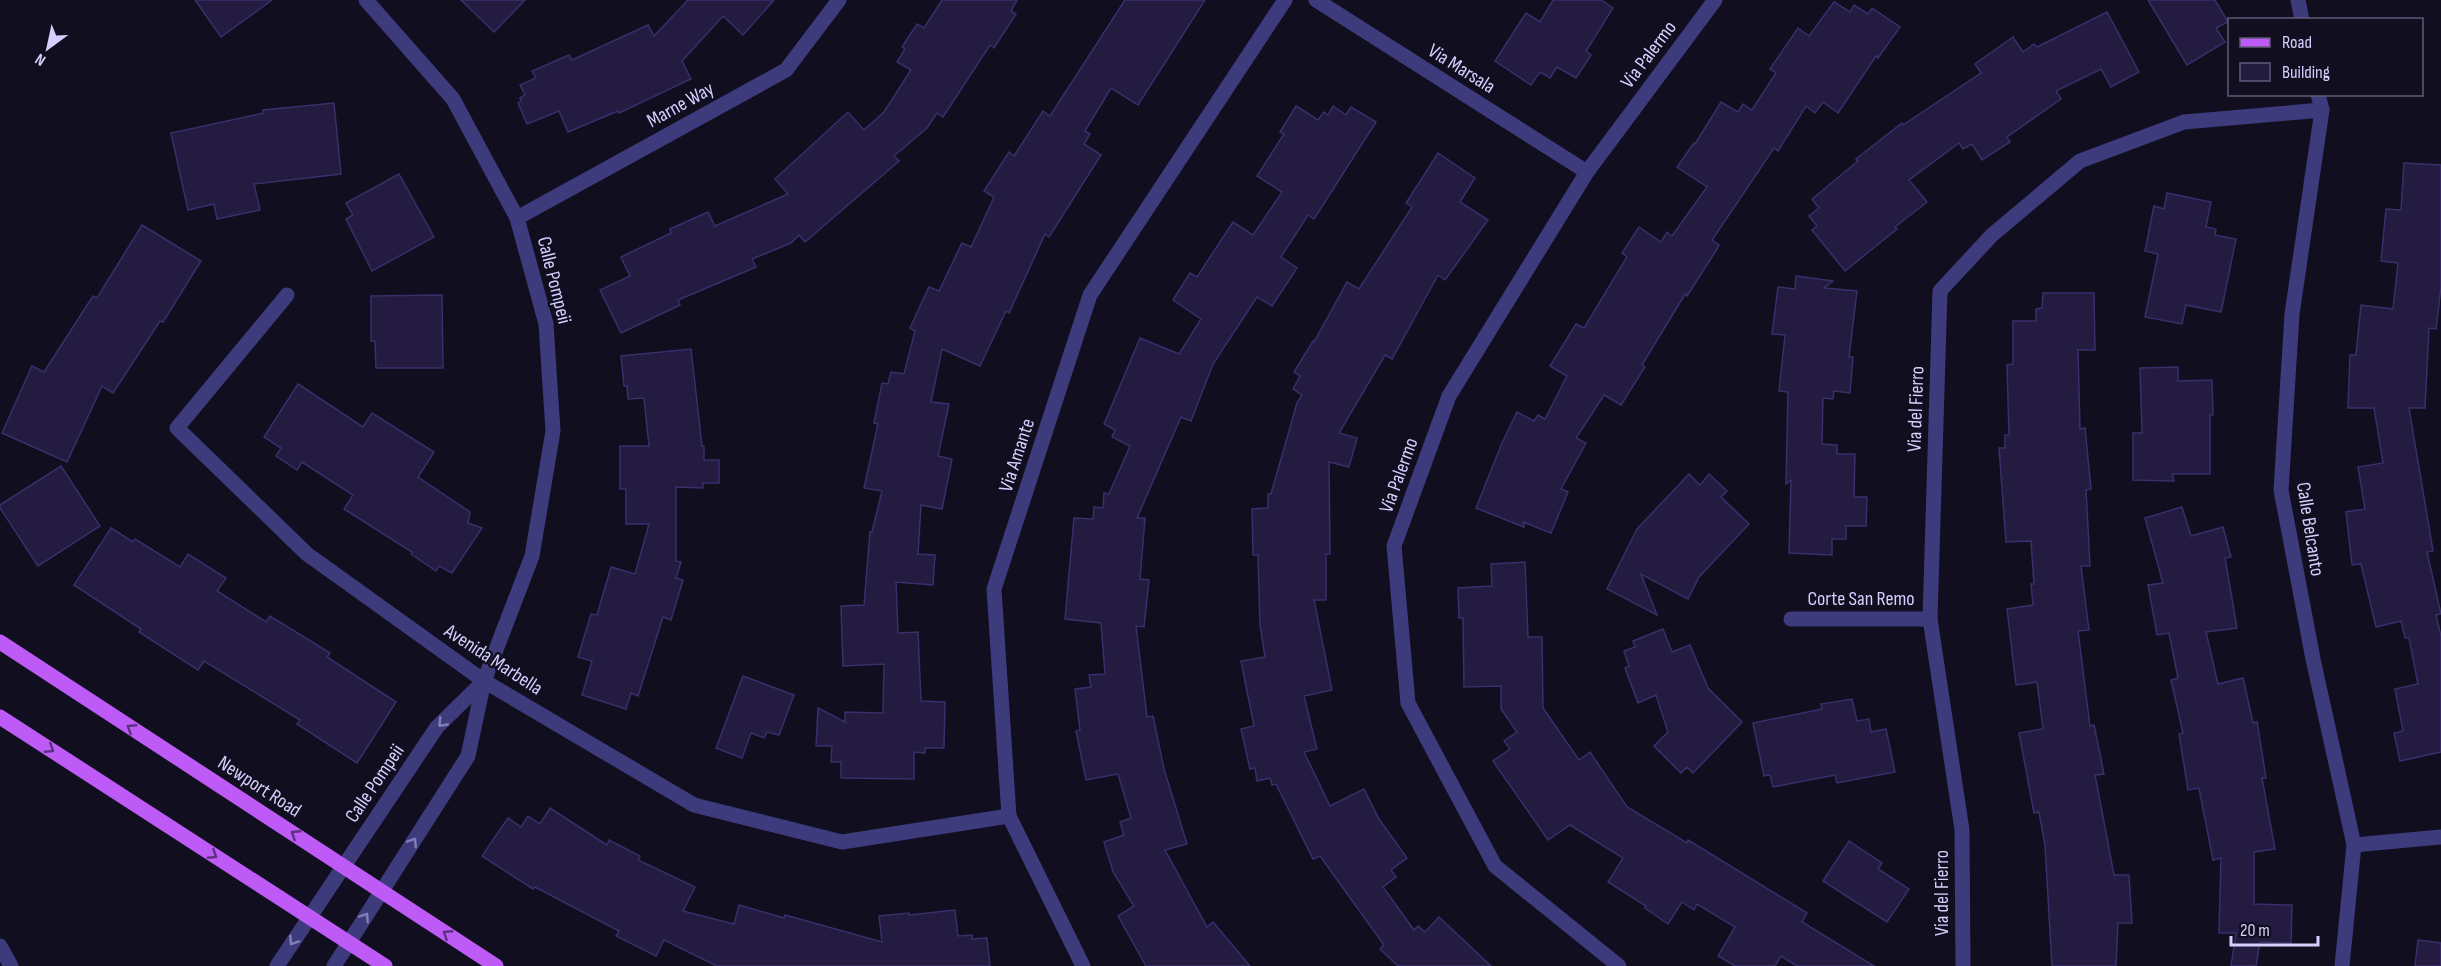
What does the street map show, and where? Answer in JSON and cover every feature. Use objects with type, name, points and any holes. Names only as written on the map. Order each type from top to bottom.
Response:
[{"type":"main road","name":"Newport Road","points":[[0,642],[496,966]]},
{"type":"main road","points":[[0,717],[385,966]]},
{"type":"street","name":"Calle Pompeii","points":[[334,966],[468,756],[484,681],[532,556],[553,431],[546,324],[517,218],[453,99],[366,0]]},
{"type":"street","name":"Marne Way","points":[[517,218],[786,70],[839,0]]},
{"type":"street","name":"Via Amante","points":[[1083,966],[1009,816],[994,589],[1090,296],[1285,0]]},
{"type":"street","name":"Via Marsala","points":[[1316,0],[1587,172]]},
{"type":"street","name":"Via Palermo","points":[[1619,966],[1495,866],[1408,703],[1394,546],[1449,396],[1587,172],[1715,0]]},
{"type":"street","points":[[2298,0],[2302,18]]},
{"type":"street","name":"Calle Belcanto","points":[[2318,96],[2322,110],[2292,314],[2281,490],[2313,659],[2354,845],[2342,966]]},
{"type":"street","name":"Via del Fierro","points":[[1963,966],[1962,830],[1930,619],[1940,291],[1992,235],[2080,161],[2184,122],[2322,110]]},
{"type":"street","name":"Avenida Marbella","points":[[287,295],[177,428],[307,554],[484,681],[694,805],[842,842],[1009,816]]},
{"type":"street","name":"Corte San Remo","points":[[1791,620],[1930,619]]},
{"type":"street","name":"Calle Pompeii","points":[[277,966],[437,727],[484,681]]},
{"type":"street","points":[[2354,845],[2441,837]]},
{"type":"street","points":[[0,946],[11,966]]},
{"type":"building","points":[[195,0],[272,0],[221,37]]},
{"type":"building","points":[[461,0],[525,0],[494,32]]},
{"type":"building","points":[[688,0],[774,0],[743,35],[723,16],[682,61],[691,79],[619,113],[618,111],[568,132],[559,111],[527,124],[518,103],[525,95],[520,85],[536,78],[532,71],[569,55],[572,60],[648,25],[654,36]]},
{"type":"building","points":[[942,0],[1017,0],[1011,11],[1016,14],[994,48],[990,45],[943,117],[937,113],[927,128],[894,156],[899,161],[805,242],[799,235],[791,243],[752,259],[756,267],[678,300],[680,305],[621,333],[600,290],[630,276],[621,257],[671,233],[670,229],[708,212],[715,226],[788,194],[775,179],[848,112],[864,130],[884,112],[911,70],[897,62],[905,49],[902,47],[917,24],[924,28]]},
{"type":"building","points":[[1125,0],[1205,0],[1138,105],[1111,88],[1085,131],[1090,134],[1084,144],[1101,155],[1049,237],[1045,234],[1009,313],[1006,311],[980,366],[942,349],[931,402],[949,404],[938,456],[952,459],[942,509],[921,505],[918,554],[935,555],[933,585],[896,582],[898,633],[918,632],[921,701],[945,702],[944,748],[925,748],[925,753],[914,752],[914,779],[841,778],[841,762],[831,762],[832,746],[816,746],[818,708],[845,722],[845,712],[883,713],[884,664],[843,666],[841,606],[864,605],[870,532],[872,532],[882,491],[864,488],[878,424],[874,423],[882,383],[888,384],[891,372],[904,374],[915,331],[910,328],[929,287],[939,291],[962,243],[971,247],[994,197],[984,191],[1009,152],[1014,156],[1043,111],[1050,116]]},
{"type":"building","points":[[1553,0],[1601,0],[1613,8],[1586,51],[1591,55],[1576,78],[1557,67],[1550,78],[1540,72],[1531,85],[1495,61],[1526,13],[1540,22]]},
{"type":"building","points":[[2148,0],[2215,0],[2228,22],[2216,28],[2225,42],[2187,65]]},
{"type":"building","points":[[1834,2],[1850,12],[1854,5],[1868,14],[1872,8],[1900,27],[1878,58],[1876,56],[1838,113],[1823,102],[1815,113],[1806,106],[1778,151],[1774,148],[1712,240],[1719,245],[1717,249],[1687,296],[1685,294],[1642,365],[1645,367],[1621,405],[1604,395],[1576,438],[1586,443],[1561,489],[1568,492],[1551,533],[1523,522],[1524,527],[1476,508],[1517,412],[1534,421],[1538,415],[1545,419],[1567,376],[1550,366],[1576,324],[1584,328],[1627,257],[1622,253],[1639,227],[1661,242],[1667,232],[1672,236],[1707,187],[1677,167],[1695,144],[1721,102],[1738,112],[1743,104],[1752,110],[1776,73],[1770,69],[1798,28],[1809,36]]},
{"type":"building","points":[[2107,12],[2139,72],[2111,87],[2101,69],[2056,91],[2061,99],[2007,137],[2010,142],[1982,160],[1972,144],[1963,149],[1959,143],[1909,180],[1927,202],[1845,271],[1812,230],[1817,226],[1809,216],[1819,208],[1812,199],[1858,161],[1856,159],[1902,123],[1903,125],[1981,73],[1975,64],[2013,37],[2023,52],[2034,44],[2037,47]]},
{"type":"building","points":[[334,103],[341,174],[254,184],[260,210],[217,219],[214,204],[188,210],[171,133],[264,113],[263,110]]},
{"type":"building","points":[[1296,106],[1318,120],[1324,112],[1328,115],[1333,106],[1346,115],[1351,107],[1376,122],[1314,219],[1308,215],[1281,257],[1297,268],[1272,306],[1257,297],[1213,364],[1191,421],[1181,417],[1137,518],[1145,518],[1140,579],[1149,580],[1144,627],[1136,626],[1147,717],[1153,716],[1164,769],[1187,844],[1165,850],[1207,927],[1213,922],[1250,966],[1146,966],[1118,916],[1134,906],[1113,872],[1104,842],[1124,835],[1120,822],[1131,818],[1118,774],[1086,780],[1076,731],[1080,730],[1075,689],[1091,687],[1089,675],[1105,674],[1101,623],[1065,619],[1074,518],[1093,519],[1094,507],[1103,508],[1104,493],[1109,494],[1130,446],[1112,437],[1115,430],[1104,424],[1140,338],[1179,354],[1201,319],[1173,300],[1190,273],[1197,277],[1233,222],[1253,235],[1282,192],[1257,176],[1284,134],[1280,132]]},
{"type":"building","points":[[1438,153],[1475,178],[1460,202],[1488,220],[1445,280],[1438,275],[1392,359],[1385,355],[1339,433],[1357,438],[1349,467],[1329,462],[1330,554],[1326,554],[1326,600],[1314,600],[1332,690],[1304,696],[1317,749],[1304,752],[1330,806],[1364,789],[1379,819],[1407,858],[1391,870],[1396,877],[1383,887],[1414,930],[1418,926],[1425,932],[1439,917],[1491,966],[1398,966],[1380,949],[1384,945],[1320,856],[1313,859],[1276,784],[1272,785],[1270,778],[1257,781],[1255,768],[1250,769],[1241,729],[1254,726],[1241,661],[1265,657],[1260,625],[1258,555],[1253,555],[1252,509],[1268,508],[1268,494],[1271,494],[1297,403],[1302,395],[1293,389],[1300,376],[1294,372],[1314,342],[1347,282],[1359,289],[1412,207],[1406,203]]},
{"type":"building","points":[[2404,163],[2441,165],[2441,287],[2436,329],[2429,328],[2425,408],[2409,408],[2433,551],[2427,552],[2441,614],[2436,615],[2441,636],[2441,752],[2400,761],[2394,733],[2403,731],[2395,689],[2418,684],[2409,638],[2405,638],[2401,621],[2376,627],[2361,564],[2352,565],[2346,512],[2365,509],[2358,467],[2383,463],[2374,408],[2348,408],[2350,355],[2356,355],[2361,305],[2393,309],[2398,263],[2381,261],[2386,209],[2401,210]]},
{"type":"building","points":[[399,174],[434,237],[372,271],[346,219],[353,215],[346,203]]},
{"type":"building","points":[[2167,193],[2211,202],[2206,227],[2216,229],[2215,235],[2236,239],[2221,312],[2186,305],[2182,324],[2145,317],[2158,254],[2145,251],[2154,206],[2164,209]]},
{"type":"building","points":[[142,225],[201,261],[163,322],[160,321],[113,393],[102,386],[67,462],[2,433],[32,366],[44,372],[93,296],[97,298]]},
{"type":"building","points":[[1796,276],[1833,281],[1824,288],[1857,291],[1849,357],[1853,357],[1850,393],[1834,391],[1833,399],[1823,398],[1822,444],[1837,445],[1837,454],[1855,454],[1854,497],[1867,497],[1866,526],[1846,526],[1846,539],[1832,539],[1832,555],[1789,553],[1791,480],[1786,484],[1788,392],[1779,391],[1785,335],[1772,334],[1778,287],[1795,289]]},
{"type":"building","points":[[2043,293],[2094,293],[2095,350],[2078,350],[2080,429],[2085,428],[2091,489],[2086,490],[2090,566],[2081,566],[2089,630],[2078,631],[2090,726],[2094,725],[2104,774],[2095,775],[2114,875],[2129,875],[2132,923],[2118,923],[2116,966],[2052,966],[2045,845],[2039,812],[2034,813],[2019,733],[2043,729],[2037,682],[2016,685],[2007,609],[2033,605],[2031,541],[2006,542],[1999,448],[2005,448],[2005,435],[2009,435],[2007,365],[2013,364],[2013,321],[2036,321],[2036,309],[2042,308]]},
{"type":"building","points":[[442,295],[443,368],[376,368],[375,341],[371,341],[371,296]]},
{"type":"building","points":[[691,349],[704,460],[719,460],[719,483],[703,483],[703,488],[676,487],[676,561],[681,562],[676,578],[683,580],[671,620],[663,617],[638,696],[631,693],[626,709],[582,695],[592,661],[578,657],[591,614],[597,615],[611,567],[635,574],[649,524],[626,524],[626,489],[620,489],[620,446],[649,446],[644,398],[628,399],[627,386],[624,386],[621,356]]},
{"type":"building","points":[[2178,367],[2178,381],[2212,380],[2210,474],[2172,474],[2174,481],[2133,480],[2133,433],[2142,433],[2140,368]]},
{"type":"building","points":[[298,384],[363,427],[372,413],[434,452],[418,477],[470,512],[468,523],[482,528],[452,573],[439,566],[436,571],[411,554],[412,552],[344,509],[353,495],[302,462],[297,470],[276,456],[281,448],[264,437]]},
{"type":"building","points":[[61,466],[100,526],[38,566],[0,505]]},
{"type":"building","points":[[1689,474],[1700,485],[1709,474],[1727,491],[1721,497],[1749,524],[1699,577],[1688,599],[1641,574],[1657,615],[1607,589],[1637,529]]},
{"type":"building","points":[[2182,507],[2191,536],[2223,527],[2231,557],[2225,558],[2237,628],[2206,632],[2218,684],[2243,678],[2253,723],[2257,722],[2266,778],[2262,778],[2275,849],[2254,852],[2254,904],[2292,905],[2291,943],[2260,942],[2256,966],[2231,966],[2236,933],[2219,933],[2221,858],[2213,860],[2199,788],[2188,790],[2179,734],[2183,733],[2171,680],[2178,678],[2169,633],[2157,635],[2148,585],[2163,583],[2145,518]]},
{"type":"building","points":[[111,528],[133,542],[135,539],[180,567],[188,554],[226,578],[217,591],[266,622],[270,616],[330,653],[327,657],[396,702],[357,763],[297,724],[300,720],[204,661],[198,670],[139,632],[141,629],[74,585]]},
{"type":"building","points":[[1525,562],[1528,637],[1542,637],[1543,708],[1579,760],[1590,752],[1627,807],[1687,843],[1688,840],[1807,913],[1802,922],[1874,966],[1797,966],[1781,956],[1775,966],[1735,966],[1718,956],[1735,927],[1697,904],[1694,910],[1682,902],[1668,924],[1645,908],[1646,906],[1608,882],[1623,858],[1570,825],[1548,840],[1493,761],[1510,749],[1504,741],[1517,732],[1501,709],[1501,686],[1464,687],[1463,618],[1459,618],[1458,588],[1492,586],[1491,564]]},
{"type":"building","points":[[1663,629],[1672,652],[1690,645],[1708,688],[1742,722],[1693,773],[1687,767],[1681,773],[1654,746],[1668,732],[1656,695],[1638,703],[1625,668],[1629,666],[1624,651],[1635,647],[1633,641]]},
{"type":"building","points":[[743,676],[794,695],[779,735],[767,732],[764,738],[751,733],[742,758],[716,748]]},
{"type":"building","points":[[1852,699],[1857,721],[1869,719],[1871,732],[1886,729],[1895,772],[1837,783],[1835,775],[1773,787],[1770,775],[1764,776],[1753,723],[1822,709],[1821,704]]},
{"type":"building","points":[[550,808],[607,845],[609,840],[640,856],[638,860],[695,887],[683,911],[734,924],[739,905],[784,918],[785,915],[882,942],[879,916],[955,910],[958,936],[972,935],[972,939],[987,938],[990,966],[717,966],[664,940],[656,956],[616,936],[619,931],[535,887],[533,889],[482,856],[508,818],[521,827],[528,816],[540,824]]},
{"type":"building","points":[[1849,841],[1882,863],[1878,869],[1909,889],[1887,922],[1823,881]]},
{"type":"building","points":[[2418,940],[2441,943],[2441,966],[2415,966]]}]
